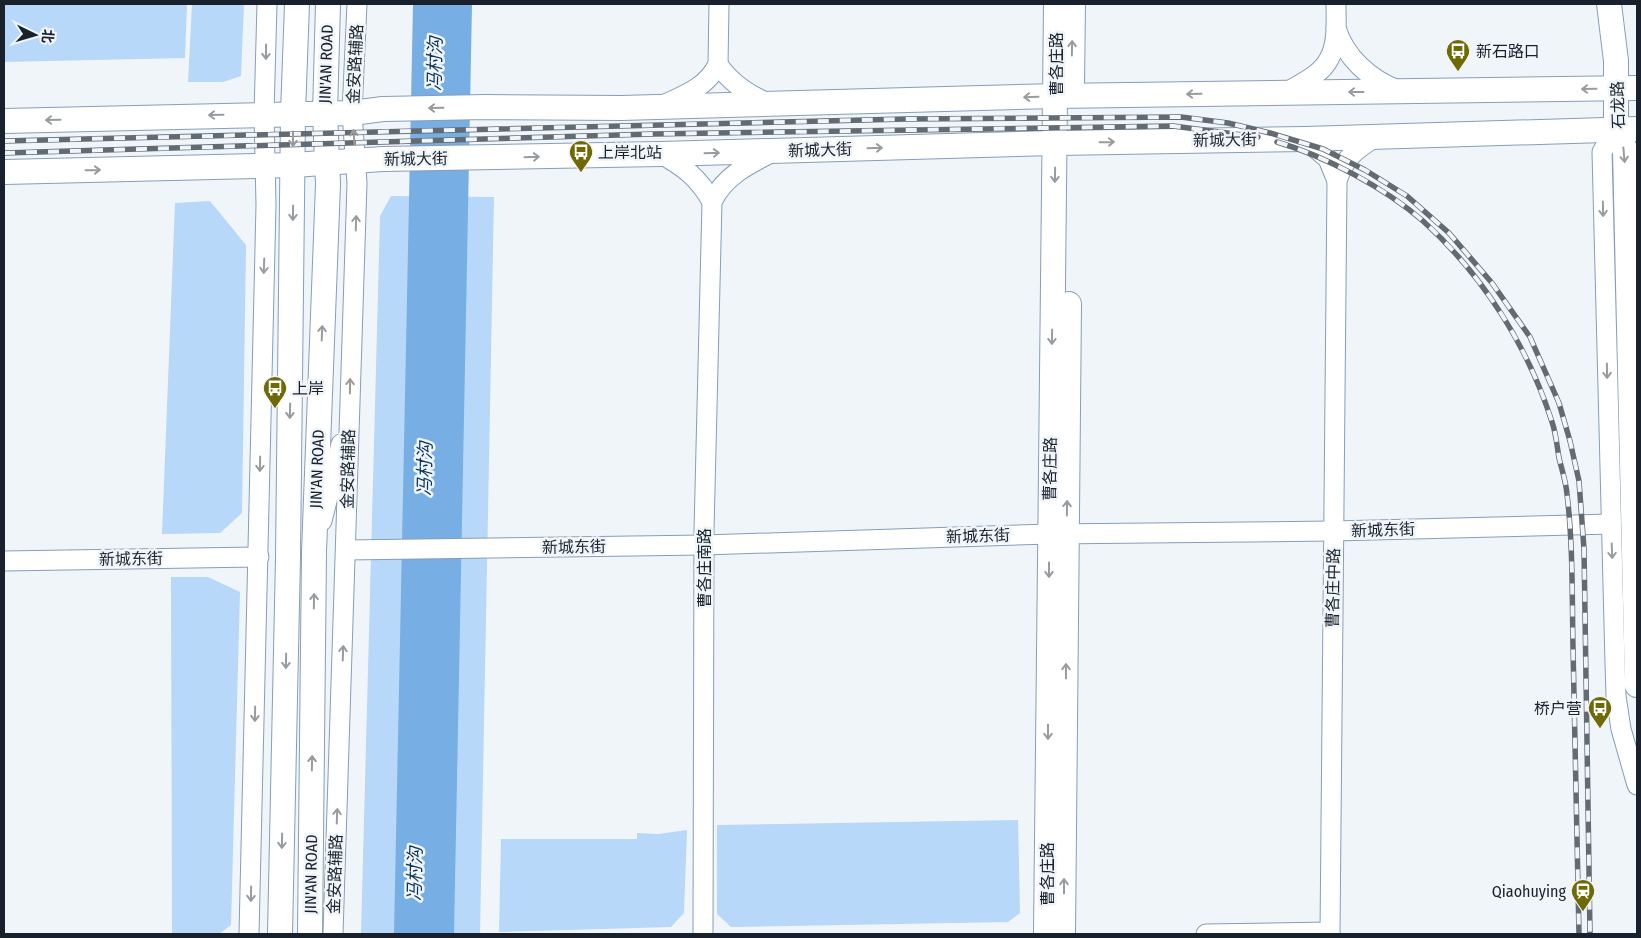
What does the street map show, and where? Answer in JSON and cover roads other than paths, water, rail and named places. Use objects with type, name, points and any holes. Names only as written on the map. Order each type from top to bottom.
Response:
[{"type":"main road","name":"JIN'AN ROAD","points":[[280,934],[288,567],[293,114],[298,4]]},
{"type":"main road","name":"JIN'AN ROAD","points":[[310,934],[314,552],[328,163],[325,113],[328,4]]},
{"type":"main road","name":"曹各庄路","points":[[1056,4],[1064,96]]},
{"type":"main road","name":"曹各庄路","points":[[1046,934],[1058,534],[1064,96],[1073,4]]},
{"type":"main road","name":"石龙路","points":[[1610,4],[1616,61],[1627,89],[1625,149],[1637,684]]},
{"type":"main road","points":[[4,121],[352,113],[383,109],[658,107],[1064,96],[1627,89]]},
{"type":"main road","name":"新城大街","points":[[4,172],[293,165],[383,160],[1063,143],[1305,139],[1626,129]]},
{"type":"main road","name":"曹各庄路","points":[[1058,534],[1064,934]]},
{"type":"street","points":[[249,934],[259,557],[267,4]]},
{"type":"street","name":"金安路辅路","points":[[333,934],[357,183],[352,113],[357,4]]},
{"type":"street","points":[[658,107],[702,85],[714,73],[718,64],[719,4]]},
{"type":"street","points":[[1285,93],[1318,72],[1330,59],[1336,28],[1336,4]]},
{"type":"street","points":[[1336,28],[1339,38],[1358,64],[1382,84],[1402,92]]},
{"type":"street","points":[[718,64],[723,72],[742,90],[770,104]]},
{"type":"street","points":[[1626,129],[1602,152],[1616,696],[1621,728],[1637,785]]},
{"type":"street","name":"曹各庄中路","points":[[1330,933],[1337,181],[1341,167],[1352,154],[1362,145],[1376,137]]},
{"type":"street","name":"曹各庄中路","points":[[1305,139],[1328,159],[1337,181]]},
{"type":"street","points":[[712,202],[717,192],[732,176],[775,151]]},
{"type":"street","points":[[661,154],[679,164],[694,176],[704,187],[712,202]]},
{"type":"street","name":"曹各庄南路","points":[[703,934],[704,545],[712,202]]},
{"type":"street","points":[[314,552],[350,408]]},
{"type":"street","name":"新城东街","points":[[346,550],[704,545],[1058,534],[1333,531],[1611,524]]},
{"type":"street","name":"新城东街","points":[[4,561],[259,557]]},
{"type":"street","points":[[1206,934],[1330,933]]},
{"type":"water","name":"冯村沟","points":[[413,4],[472,4],[454,934],[394,934]]},
{"type":"railway","points":[[4,141],[906,119],[1181,117],[1228,123],[1323,149],[1365,170],[1407,196],[1449,233],[1492,283],[1530,337],[1559,403],[1579,481],[1584,549],[1590,934]]},
{"type":"railway","points":[[4,153],[653,134],[1173,126],[1258,137]]},
{"type":"railway","points":[[1277,142],[1315,156],[1354,174],[1391,197],[1423,221],[1465,264],[1501,313],[1530,366],[1542,394],[1553,426],[1566,485],[1569,513],[1572,570],[1579,934]]},
{"type":"place","name":"新石路口","points":[[1458,72]]},
{"type":"place","name":"上岸北站","points":[[581,173]]},
{"type":"place","name":"上岸","points":[[275,409]]},
{"type":"place","name":"桥户营","points":[[1600,729]]},
{"type":"place","name":"Qiaohuying","points":[[1583,912]]}]
